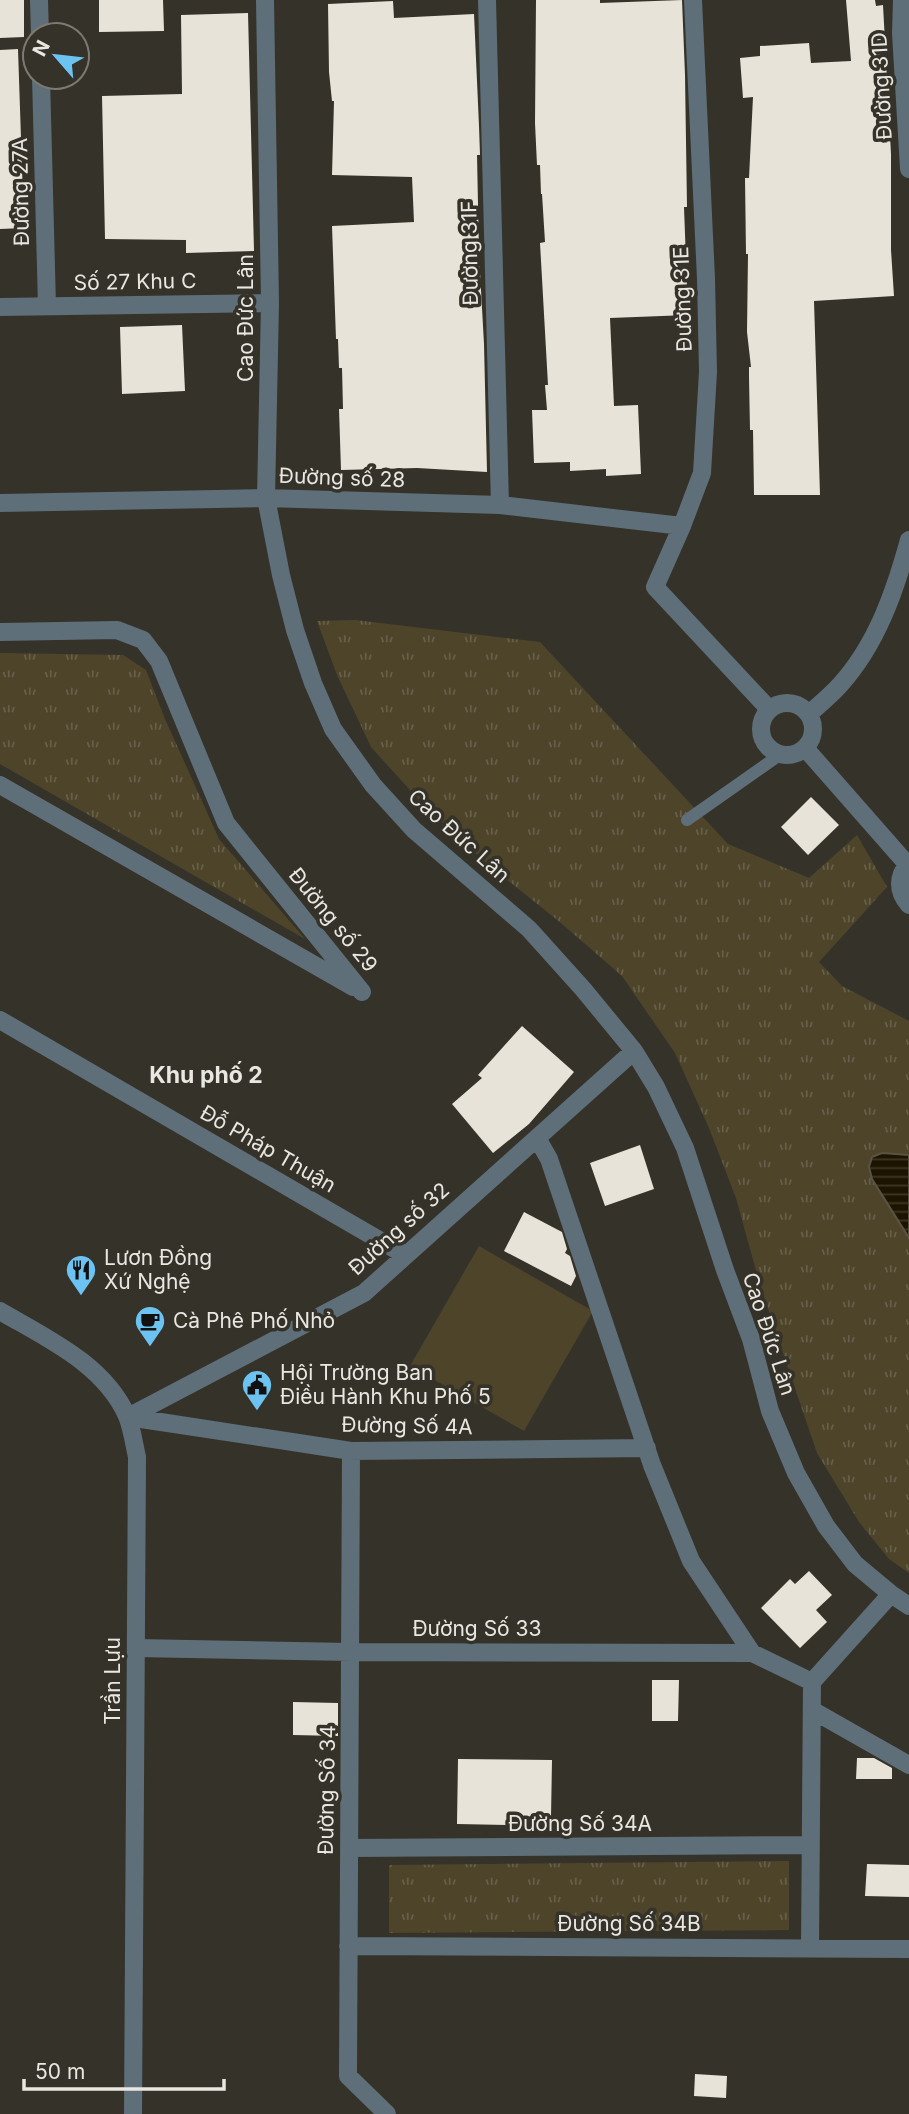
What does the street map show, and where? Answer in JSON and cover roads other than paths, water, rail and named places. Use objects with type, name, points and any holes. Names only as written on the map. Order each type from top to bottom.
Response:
[{"type":"street","points":[[39,0],[40,21]]},
{"type":"street","name":"Cao Đức Lân","points":[[265,0],[270,303],[267,498],[281,575],[313,684],[333,729],[373,785],[414,830],[529,929],[634,1051],[656,1087],[685,1148],[751,1339],[770,1411],[796,1473],[826,1526],[855,1564],[909,1606]]},
{"type":"street","name":"Đường 31F","points":[[487,0],[500,505]]},
{"type":"street","name":"Đường 31E","points":[[693,0],[706,265],[708,372],[702,472],[682,526],[654,587],[769,709]]},
{"type":"street","name":"Đường 31D","points":[[902,0],[901,33],[909,169]]},
{"type":"street","name":"Đường 27A","points":[[41,91],[47,306]]},
{"type":"street","name":"Số 27 Khu C","points":[[0,307],[270,303]]},
{"type":"street","name":"Đường số 28","points":[[0,503],[267,498],[500,505],[682,526]]},
{"type":"street","points":[[808,714],[840,685],[864,653],[883,618],[909,540]]},
{"type":"street","name":"Đường số 29","points":[[0,632],[117,630],[143,640],[159,661],[226,823],[362,992],[0,785]]},
{"type":"street","points":[[785,702],[803,708],[808,714],[813,732],[805,748],[789,755],[781,754],[774,752],[763,740],[761,723],[769,709],[785,702]]},
{"type":"street","points":[[805,748],[908,863],[899,880],[902,897],[909,905]]},
{"type":"street","name":"Đỗ Pháp Thuận","points":[[0,1020],[405,1255]]},
{"type":"street","name":"Đường số 32","points":[[128,1417],[364,1293],[634,1051]]},
{"type":"street","points":[[537,1138],[549,1159],[647,1448],[691,1561],[752,1653]]},
{"type":"street","name":"Trần Lựu","points":[[0,1311],[80,1360],[108,1387],[128,1417],[136,1457],[132,2114]]},
{"type":"street","name":"Đường Số 4A","points":[[128,1417],[351,1451],[647,1448]]},
{"type":"street","name":"Đường Số 34","points":[[351,1451],[348,2076],[387,2114]]},
{"type":"street","points":[[810,1948],[812,1682],[891,1594]]},
{"type":"street","name":"Đường Số 33","points":[[136,1648],[351,1652],[752,1653],[812,1682]]},
{"type":"street","points":[[812,1710],[909,1765]]},
{"type":"street","name":"Đường Số 34A","points":[[349,1848],[811,1846]]},
{"type":"street","name":"Đường Số 34B","points":[[348,1946],[909,1949]]},
{"type":"lane","points":[[687,820],[781,754]]},
{"type":"place","name":"Lươn Đồng Xứ Nghệ","points":[[81,1297]]},
{"type":"place","name":"Cà Phê Phố Nhỏ","points":[[150,1348]]},
{"type":"place","name":"Hội Trường Ban Điều Hành Khu Phố 5","points":[[257,1412]]},
{"type":"district","name":"Khu phố 2","points":[[206,1075]]}]
